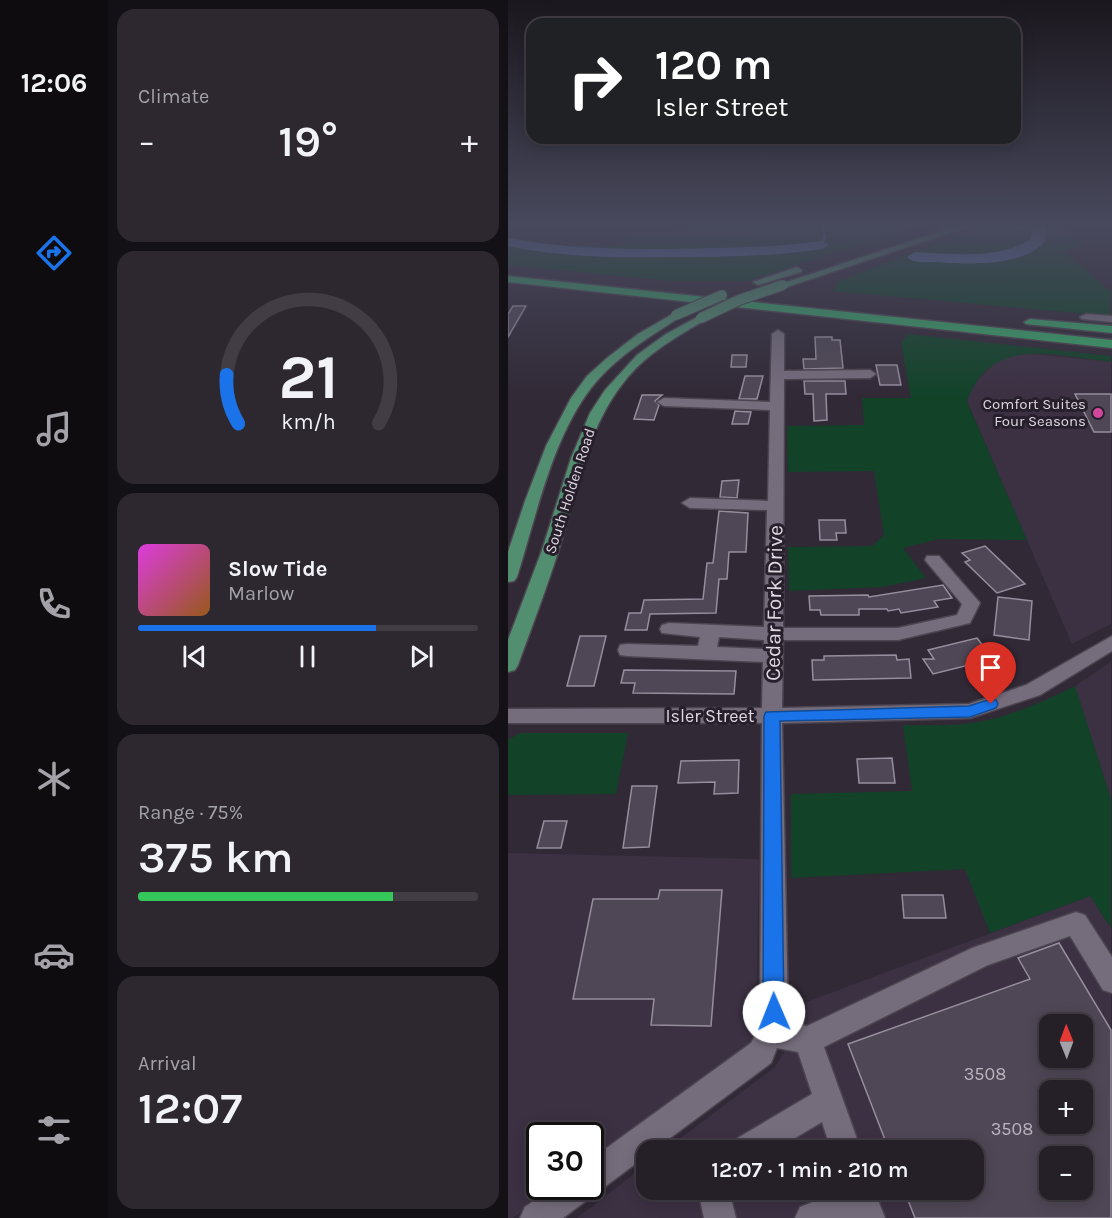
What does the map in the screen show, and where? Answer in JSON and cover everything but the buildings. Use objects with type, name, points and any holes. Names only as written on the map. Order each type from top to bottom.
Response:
[{"type":"highway","points":[[534,282],[1111,344]]},
{"type":"highway","points":[[617,282],[981,318]]},
{"type":"highway","points":[[1016,321],[1111,330]]},
{"type":"main road","name":"South Holden Road","points":[[508,577],[554,446],[578,398],[591,381],[623,351],[676,315],[718,296],[759,282]]},
{"type":"main road","name":"South Holden Road","points":[[508,666],[595,417],[617,382],[635,363],[660,343],[700,318],[739,300],[793,282]]},
{"type":"street","points":[[1086,317],[1111,319]]},
{"type":"street","name":"Cedar Fork Drive","points":[[604,1169],[761,1053],[770,1034],[774,1012],[772,716],[778,334]]},
{"type":"street","points":[[778,375],[870,374]]},
{"type":"street","points":[[664,402],[777,406]]},
{"type":"street","points":[[690,503],[775,506]]},
{"type":"street","points":[[627,651],[706,653],[898,634],[964,619],[971,603],[933,560]]},
{"type":"street","points":[[670,629],[711,631],[773,645]]},
{"type":"street","points":[[706,653],[711,631]]},
{"type":"street","name":"Isler Street","points":[[508,716],[772,716],[970,711],[1033,690],[1111,642]]},
{"type":"street","points":[[770,1034],[808,1040],[981,956],[1076,923],[1111,981]]},
{"type":"street","points":[[808,1040],[843,1140]]},
{"type":"street","points":[[764,1140],[829,1101]]},
{"type":"street","points":[[536,1218],[561,1200]]},
{"type":"street","points":[[716,1200],[720,1218]]},
{"type":"street","points":[[811,1218],[864,1202]]},
{"type":"shaded area","points":[[1022,353],[1111,362],[1111,624],[1072,644],[967,401],[972,385],[997,361]]},
{"type":"shaded area","points":[[1111,662],[1111,799],[1075,686]]},
{"type":"shaded area","points":[[508,853],[759,859],[756,1027],[750,1042],[740,1053],[604,1152],[604,1122],[526,1122],[526,1200],[538,1200],[513,1218],[508,1218]]},
{"type":"shaded area","points":[[1090,896],[1111,928],[1111,1218],[577,1218],[600,1200],[604,1200],[604,1197],[636,1173],[636,1200],[984,1200],[984,1140],[678,1140],[775,1067],[784,1053],[792,1031],[793,1007]]},
{"type":"green space","points":[[839,282],[1099,282],[1111,292],[1110,316],[834,291]]},
{"type":"green space","points":[[907,334],[1111,356],[1111,362],[1048,354],[1027,354],[1008,358],[991,366],[977,381],[967,402],[1027,540],[939,539],[903,548],[926,578],[882,587],[789,591],[788,547],[872,546],[884,535],[874,471],[788,472],[787,426],[864,425],[862,398],[911,398],[901,343]]},
{"type":"green space","points":[[1075,686],[1111,799],[1111,928],[1090,896],[990,933],[965,869],[791,878],[791,794],[912,791],[903,725],[956,725],[993,719]]},
{"type":"green space","points":[[520,733],[628,733],[616,794],[508,795],[508,740]]},
{"type":"place","name":"Comfort Suites Four Seasons","points":[[1098,413]]},
{"type":"route","points":[[774,1012],[772,716],[970,711],[991,704]]}]
